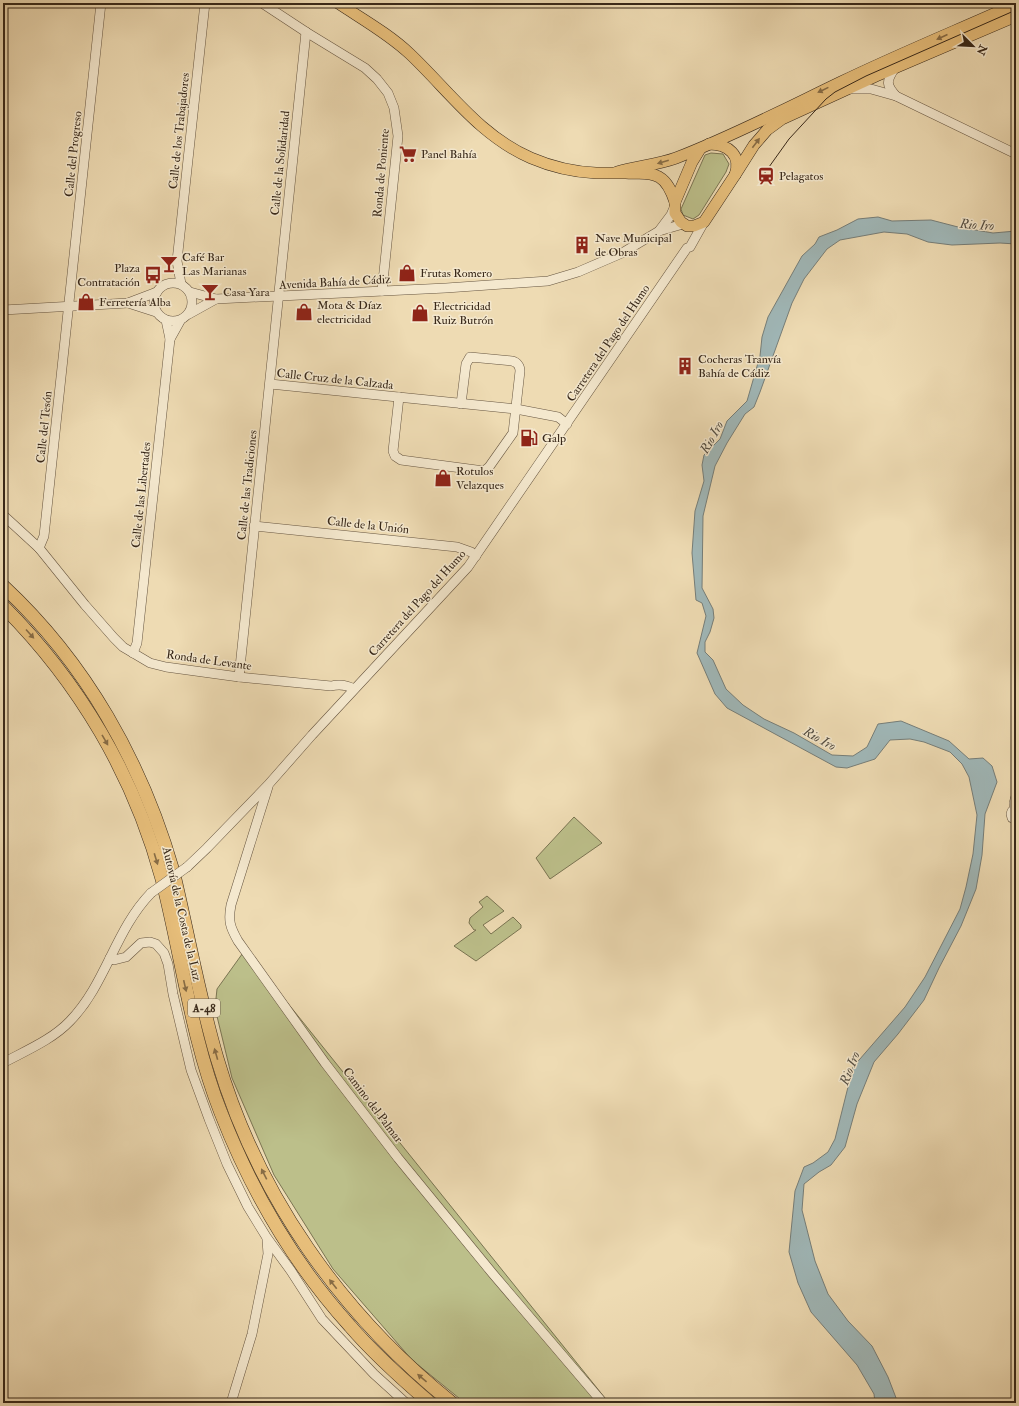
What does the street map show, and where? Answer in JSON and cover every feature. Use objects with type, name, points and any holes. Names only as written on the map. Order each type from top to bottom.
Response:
[{"type":"highway","name":"Autovía de la Costa de la Luz","points":[[3,586],[53,639],[83,679],[119,736],[147,793],[167,848],[217,1058],[239,1120],[270,1187],[306,1246],[360,1317],[398,1356],[452,1403]]},
{"type":"highway","name":"Autovía de la Costa de la Luz","points":[[3,606],[45,652],[73,688],[93,718],[124,775],[146,828],[162,880],[192,1019],[204,1064],[220,1112],[260,1197],[295,1255],[330,1303],[350,1327],[388,1365],[430,1403]]},
{"type":"main road","points":[[338,3],[371,24],[409,53],[474,120],[508,146],[532,158],[560,168],[583,172],[647,173],[659,177],[668,185],[678,218],[685,225],[694,226],[704,222],[754,145],[767,130],[774,125],[895,68],[1016,16]]},
{"type":"main road","points":[[617,172],[664,162],[704,146],[780,112],[874,66],[1016,4]]},
{"type":"main road","points":[[675,205],[692,162],[704,146],[720,145],[731,151],[737,165],[735,175]]},
{"type":"street","name":"Calle del Progreso","points":[[69,307],[101,3]]},
{"type":"street","name":"Calle de los Trabajadores","points":[[181,284],[177,262],[205,3]]},
{"type":"street","name":"Ronda de Poniente","points":[[262,3],[365,68],[377,79],[388,93],[394,108],[398,136],[382,291]]},
{"type":"street","name":"Calle de la Solidaridad","points":[[279,296],[306,32]]},
{"type":"street","points":[[895,68],[888,80],[888,84],[891,91],[896,96]]},
{"type":"street","points":[[847,90],[871,89],[896,96],[1016,154]]},
{"type":"street","name":"Avenida Bahía de Cádiz","points":[[659,231],[671,215],[675,205]]},
{"type":"street","name":"Carretera del Pago del Humo","points":[[110,958],[124,930],[141,903],[187,867],[268,785],[351,687],[454,582],[476,556],[687,248],[690,246],[704,222]]},
{"type":"street","points":[[685,225],[690,235],[687,248]]},
{"type":"street","name":"Avenida Bahía de Cádiz","points":[[190,292],[216,299],[460,288],[548,281],[595,266],[622,253],[659,231],[685,225]]},
{"type":"street","name":"Calle de los Trabajadores","points":[[166,284],[177,262]]},
{"type":"street","points":[[3,310],[128,303],[156,292],[166,284],[172,283],[181,284],[190,292],[193,303],[189,314],[180,321],[174,322],[159,316],[154,305],[156,292]]},
{"type":"street","name":"Calle de las Tradiciones","points":[[239,677],[279,296]]},
{"type":"street","name":"Avenida Bahía de Cádiz","points":[[189,314],[216,299]]},
{"type":"street","points":[[128,303],[156,312]]},
{"type":"street","name":"Calle del Tesón","points":[[39,548],[44,536],[69,307]]},
{"type":"street","name":"Calle de las Libertades","points":[[133,653],[138,635],[170,339],[166,320]]},
{"type":"street","name":"Calle de las Libertades","points":[[170,339],[180,321]]},
{"type":"street","name":"Calle Cruz de la Calzada","points":[[398,397],[393,451],[395,456],[400,460],[480,471],[490,467],[513,433],[519,366],[514,362],[505,360],[470,357],[466,364],[461,404]]},
{"type":"street","name":"Calle Cruz de la Calzada","points":[[270,384],[516,409],[558,417],[567,424]]},
{"type":"street","name":"Ronda de Levante","points":[[3,515],[39,548],[114,638],[123,647],[150,662],[166,667],[239,677],[351,687]]},
{"type":"street","name":"Calle de la Unión","points":[[254,526],[457,547],[471,552],[476,556]]},
{"type":"street","points":[[331,686],[343,696]]},
{"type":"street","name":"Camino del Palmar","points":[[268,785],[231,905],[229,920],[232,930],[238,941],[317,1052],[398,1158],[498,1280],[603,1403]]},
{"type":"street","points":[[1016,796],[1014,803],[1016,815]]},
{"type":"street","points":[[3,1063],[58,1033],[87,1002],[110,958],[114,960],[126,957],[141,943],[150,942],[156,944],[164,953],[168,964],[173,994],[191,1070],[227,1164],[248,1207],[266,1238],[291,1271],[322,1319],[374,1374],[406,1403]]},
{"type":"street","points":[[232,1403],[252,1334],[268,1254],[266,1238]]},
{"type":"green space","points":[[711,153],[723,154],[729,164],[726,172],[699,215],[693,219],[683,215],[681,209],[705,155]]},
{"type":"green space","points":[[574,817],[602,843],[550,879],[536,858]]},
{"type":"green space","points":[[487,896],[504,911],[483,925],[491,934],[513,917],[521,925],[521,928],[476,961],[454,946],[476,930],[474,930],[469,923],[470,918],[483,907],[479,902]]},
{"type":"green space","points":[[245,950],[609,1403],[465,1403],[412,1360],[333,1269],[274,1175],[232,1078],[215,1008],[217,989]]},
{"type":"water","points":[[878,217],[892,221],[931,220],[958,227],[993,233],[1016,231],[1016,244],[1000,243],[952,245],[928,242],[907,234],[884,232],[840,240],[827,249],[804,279],[792,303],[754,407],[745,414],[715,466],[703,516],[702,588],[713,609],[714,618],[705,642],[705,652],[713,660],[726,689],[743,705],[764,719],[794,733],[832,755],[853,756],[867,747],[878,724],[901,721],[949,741],[969,759],[983,758],[992,766],[997,782],[985,814],[982,855],[976,889],[961,926],[924,1000],[874,1062],[857,1104],[845,1147],[831,1165],[804,1184],[802,1210],[815,1261],[828,1294],[848,1321],[872,1346],[888,1377],[898,1403],[875,1403],[874,1394],[857,1365],[811,1312],[798,1283],[789,1252],[795,1191],[804,1167],[813,1163],[828,1152],[835,1139],[853,1067],[905,1007],[925,977],[960,909],[973,854],[977,815],[969,777],[962,764],[950,752],[924,742],[910,739],[890,740],[875,759],[847,768],[836,767],[727,708],[715,694],[697,653],[706,616],[702,603],[696,600],[692,553],[695,511],[704,481],[702,465],[704,455],[720,439],[727,421],[747,401],[760,356],[762,337],[768,317],[802,256],[815,244],[819,237],[858,219]]},
{"type":"tram line","points":[[764,174],[789,139],[826,99],[835,92],[866,76],[1016,10]]},
{"type":"place","name":"Panel Bahía","points":[[408,154]]},
{"type":"place","name":"Pelagatos","points":[[766,176]]},
{"type":"place","name":"Nave Municipal de Obras","points":[[582,245]]},
{"type":"place","name":"Café Bar Las Marianas","points":[[169,264]]},
{"type":"place","name":"Frutas Romero","points":[[407,273]]},
{"type":"place","name":"Plaza Contratación","points":[[153,275]]},
{"type":"place","name":"Casa Yara","points":[[210,292]]},
{"type":"place","name":"Ferretería Alba","points":[[86,302]]},
{"type":"place","name":"Mota & Díaz electricidad","points":[[304,312]]},
{"type":"place","name":"Electricidad Ruiz Butrón","points":[[420,313]]},
{"type":"place","name":"Cocheras Tranvía Bahía de Cádiz","points":[[685,366]]},
{"type":"place","name":"Galp","points":[[529,438]]},
{"type":"place","name":"Rotulos Velazques","points":[[443,478]]},
{"type":"water label","name":"Rio Iro","points":[[977,224]]},
{"type":"water label","name":"Rio Iro","points":[[711,437]]},
{"type":"water label","name":"Rio Iro","points":[[820,738]]},
{"type":"water label","name":"Rio Iro","points":[[849,1068]]}]
